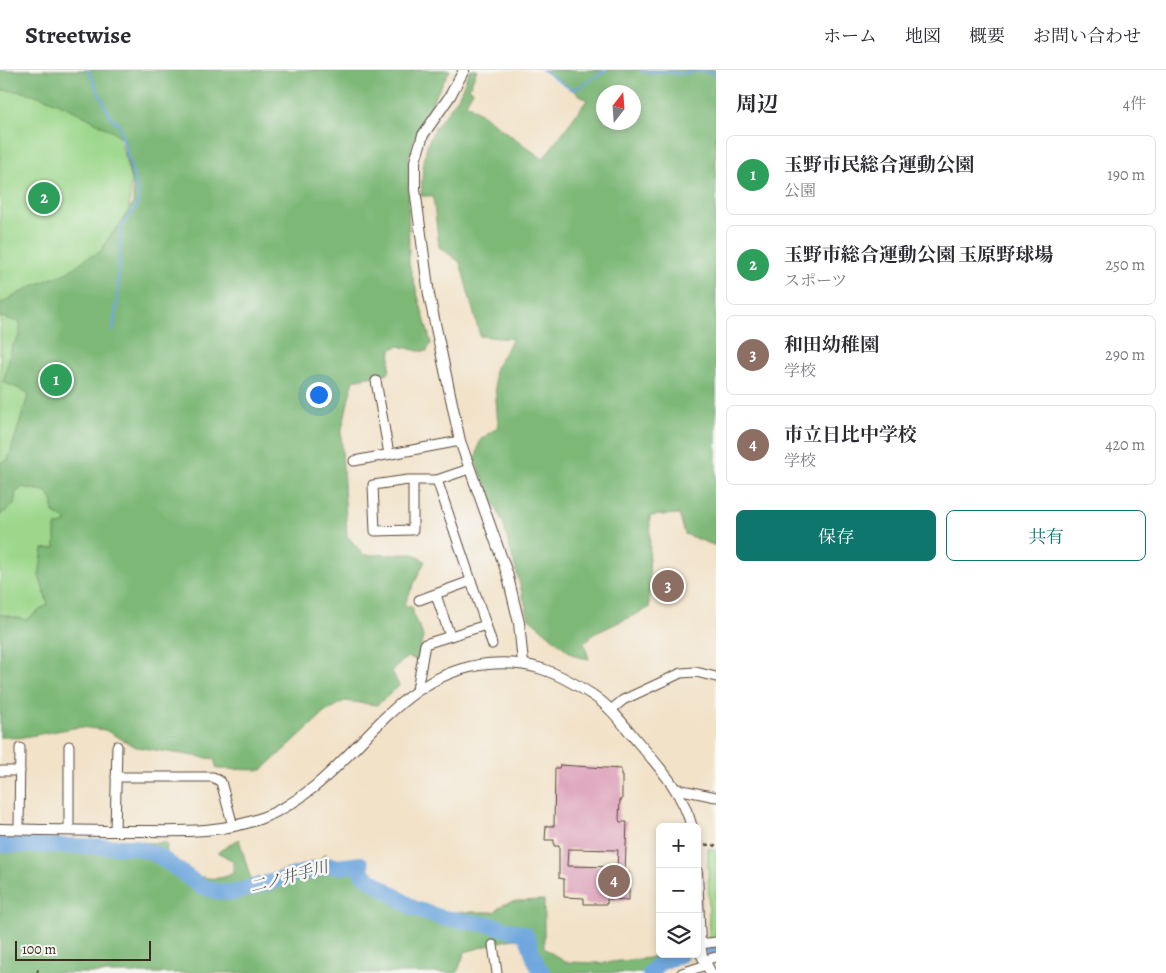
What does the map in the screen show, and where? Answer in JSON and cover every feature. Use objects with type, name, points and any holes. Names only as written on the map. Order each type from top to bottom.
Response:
[{"type":"street","points":[[464,70],[450,96],[423,135],[415,161],[415,189],[430,295],[460,441],[508,573],[519,623],[523,663]]},
{"type":"street","points":[[376,381],[389,454]]},
{"type":"street","points":[[354,461],[460,441]]},
{"type":"street","points":[[413,480],[413,530],[375,531],[374,485],[413,480],[436,480],[469,469]]},
{"type":"street","points":[[436,480],[492,644]]},
{"type":"street","points":[[420,600],[471,581]]},
{"type":"street","points":[[436,595],[450,636]]},
{"type":"street","points":[[417,690],[425,644],[486,625]]},
{"type":"street","points":[[0,829],[210,831],[260,819],[298,800],[334,770],[392,710],[417,690],[450,672],[467,666],[504,662],[523,663],[542,668],[560,676],[596,698],[611,710],[670,779],[684,802],[691,823]]},
{"type":"street","points":[[611,710],[623,700],[681,673],[696,672],[716,677]]},
{"type":"street","points":[[69,746],[69,830]]},
{"type":"street","points":[[115,831],[117,746]]},
{"type":"street","points":[[19,829],[20,748]]},
{"type":"street","points":[[0,771],[20,771]]},
{"type":"street","points":[[116,777],[213,777],[221,782],[233,826]]},
{"type":"street","points":[[676,789],[716,797]]},
{"type":"street","points":[[701,944],[716,942]]},
{"type":"street","points":[[492,945],[497,973]]},
{"type":"street","points":[[701,947],[707,966]]},
{"type":"street","points":[[682,973],[707,966],[716,957]]},
{"type":"path","points":[[701,844],[716,846]]},
{"type":"path","points":[[37,973],[39,966]]},
{"type":"green space","points":[[0,70],[119,134],[131,181],[128,224],[44,631],[0,628]]},
{"type":"green space","points":[[0,70],[450,70],[421,122],[408,160],[409,264],[431,343],[427,351],[418,351],[399,346],[391,349],[389,373],[353,380],[341,433],[347,536],[364,555],[414,554],[425,561],[404,605],[412,607],[415,620],[420,627],[423,637],[417,660],[407,657],[392,671],[399,686],[377,705],[344,701],[324,713],[262,770],[217,769],[214,759],[136,747],[105,730],[79,727],[18,738],[0,737],[0,614],[26,620],[48,604],[39,576],[43,549],[55,548],[55,526],[66,523],[65,519],[53,513],[53,502],[47,492],[23,487],[16,492],[14,505],[0,515],[0,463],[8,460],[29,393],[3,382],[12,346],[20,336],[20,322],[0,317],[0,304],[30,287],[68,272],[87,258],[100,252],[133,204],[133,188],[122,137],[49,100],[20,91],[0,90]]},
{"type":"green space","points":[[470,70],[477,70],[469,88],[473,91],[466,103],[543,159],[587,100],[544,70],[716,70],[716,546],[685,534],[679,514],[650,516],[649,608],[594,634],[584,643],[589,659],[574,656],[529,618],[503,523],[475,461],[480,440],[498,427],[494,370],[513,339],[480,336],[460,262],[439,247],[433,196],[421,196],[423,163],[427,145],[435,128],[458,98]]},
{"type":"green space","points":[[239,839],[251,880],[320,860],[325,853],[335,863],[354,871],[411,912],[494,912],[504,904],[517,901],[544,900],[544,948],[565,962],[602,963],[656,956],[656,958],[678,958],[668,963],[667,968],[651,973],[552,973],[543,967],[540,962],[532,937],[507,940],[465,952],[457,973],[0,973],[0,841],[167,843],[166,865],[209,878],[225,877],[233,873],[233,861],[218,852]]},
{"type":"green space","points":[[708,848],[716,851],[716,940],[709,940]]},
{"type":"building","points":[[560,765],[621,769],[622,800],[620,800],[619,819],[620,822],[627,822],[625,872],[629,872],[629,900],[607,899],[607,904],[584,904],[584,898],[564,897],[564,879],[559,878],[559,846],[554,846],[554,840],[545,840],[546,826],[554,826],[555,768],[559,768]],"holes":[[[568,849],[618,850],[617,867],[567,866]]]},
{"type":"waterway","points":[[88,70],[110,116],[119,125],[139,197],[136,207],[121,227],[117,304],[113,331]]},
{"type":"waterway","points":[[543,70],[571,89],[578,88],[606,70]]},
{"type":"waterway","points":[[640,70],[679,74],[702,71],[716,74]]},
{"type":"waterway","name":"二ノ井手川","points":[[0,845],[133,847],[148,851],[162,858],[200,886],[232,893],[330,865],[338,867],[361,864],[362,874],[413,908],[443,918],[491,925],[525,934],[539,969],[543,973]]},
{"type":"waterway","name":"二ノ井手川","points":[[650,973],[659,963],[672,958]]},
{"type":"place","name":"玉野市総合運動公園 玉原野球場","points":[[44,198]]},
{"type":"place","name":"玉野市民総合運動公園","points":[[56,380]]},
{"type":"place","name":"和田幼稚園","points":[[668,586]]},
{"type":"place","name":"市立日比中学校","points":[[614,881]]}]
